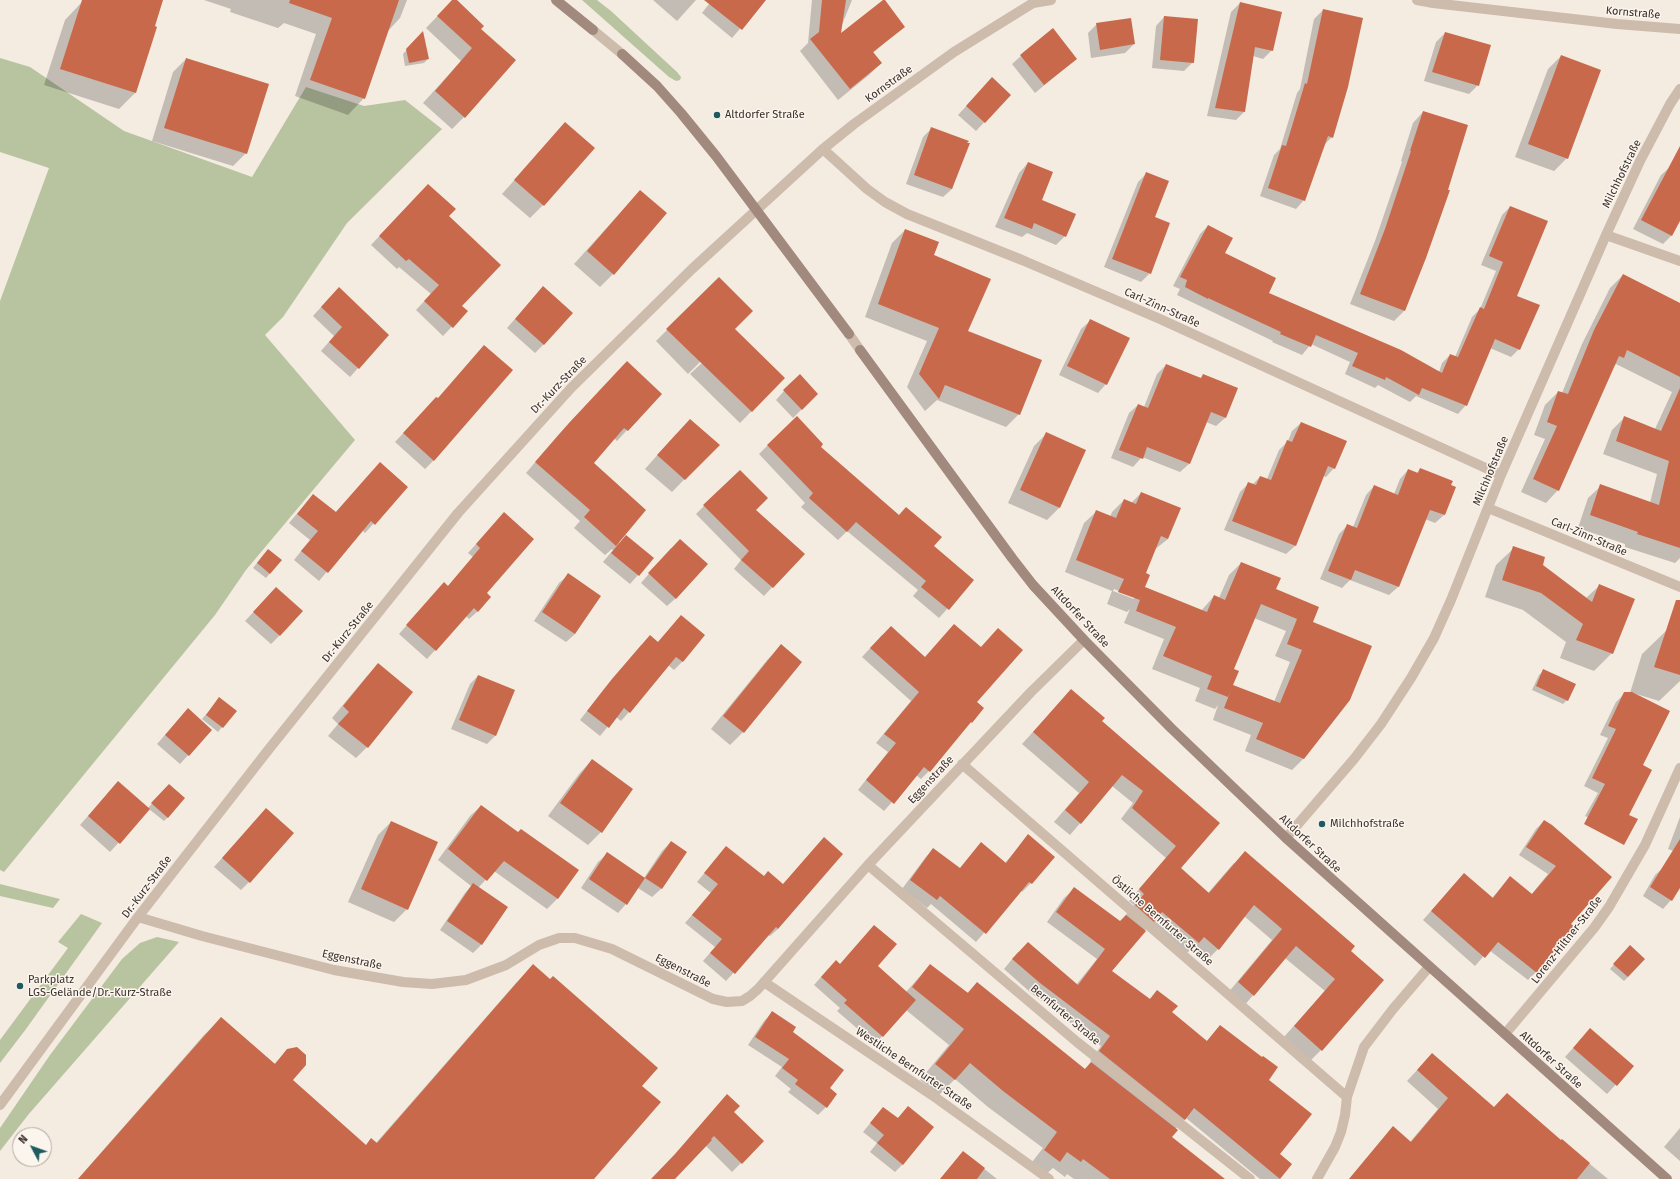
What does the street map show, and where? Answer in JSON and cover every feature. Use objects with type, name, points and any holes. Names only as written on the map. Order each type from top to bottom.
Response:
[{"type":"main road","name":"Altdorfer Straße","points":[[556,0],[593,30]]},
{"type":"main road","name":"Altdorfer Straße","points":[[622,54],[669,98],[716,156],[849,334]]},
{"type":"main road","name":"Altdorfer Straße","points":[[860,350],[1012,558],[1038,591],[1084,640],[1176,733],[1286,838],[1667,1179]]},
{"type":"street","name":"Kornstraße","points":[[757,211],[823,149],[854,124],[954,52],[1034,2],[1051,0]]},
{"type":"street","name":"Kornstraße","points":[[1417,0],[1609,23],[1680,29]]},
{"type":"street","name":"Altdorfer Straße","points":[[593,30],[622,54]]},
{"type":"street","name":"Milchhofstraße","points":[[1286,838],[1354,759],[1381,724],[1411,678],[1434,638],[1452,600],[1501,475],[1606,235],[1640,161],[1670,104],[1680,90]]},
{"type":"street","name":"Carl-Zinn-Straße","points":[[823,149],[867,189],[907,214],[1022,260],[1160,319],[1501,475]]},
{"type":"street","name":"Dr.-Kurz-Straße","points":[[0,1105],[138,918],[269,749],[458,513],[571,388],[692,269],[757,211]]},
{"type":"street","points":[[1606,235],[1680,261]]},
{"type":"street","name":"Altdorfer Straße","points":[[849,334],[860,350]]},
{"type":"street","name":"Carl-Zinn-Straße","points":[[1488,508],[1680,588]]},
{"type":"street","name":"Eggenstraße","points":[[138,918],[284,958],[354,974],[402,982],[432,984],[466,980],[506,965],[539,945],[559,938],[575,938],[612,949],[713,999],[727,1002],[742,1001],[750,996],[764,982],[868,865],[962,764],[1031,692],[1084,640]]},
{"type":"street","name":"Östliche Bernfurter Straße","points":[[962,764],[1347,1097]]},
{"type":"street","name":"Lorenz-Hiltner-Straße","points":[[1505,1034],[1594,928],[1609,907],[1645,845],[1680,768]]},
{"type":"street","name":"Bernfurter Straße","points":[[868,865],[1078,1042],[1250,1179]]},
{"type":"street","points":[[1317,1179],[1335,1148],[1341,1132],[1347,1097],[1364,1047],[1429,966]]},
{"type":"street","name":"Westliche Bernfurter Straße","points":[[764,982],[932,1095],[1049,1179]]},
{"type":"green space","points":[[582,0],[597,0],[611,11],[677,72],[681,77],[680,80],[676,81],[669,77]]},
{"type":"green space","points":[[0,58],[30,67],[124,131],[252,177],[306,87],[364,106],[405,100],[442,129],[347,223],[283,317],[265,335],[355,440],[246,570],[215,615],[4,872],[0,870],[0,301],[49,168],[0,152]]},
{"type":"green space","points":[[0,884],[60,899],[53,908],[0,896]]},
{"type":"green space","points":[[81,914],[102,923],[0,1063],[0,1040],[68,948],[58,942]]},
{"type":"green space","points":[[157,937],[179,942],[19,1127],[12,1127],[12,1136],[0,1151],[0,1128],[50,1055],[122,959],[140,943]]},
{"type":"building","points":[[82,0],[163,0],[155,26],[157,27],[136,93],[60,69]]},
{"type":"building","points":[[290,0],[399,0],[365,99],[310,80],[332,18],[289,3]]},
{"type":"building","points":[[452,0],[457,0],[484,26],[481,29],[516,60],[465,118],[435,91],[472,48],[437,16]]},
{"type":"building","points":[[704,0],[766,0],[742,30]]},
{"type":"building","points":[[822,0],[846,0],[841,33],[883,0],[885,0],[905,27],[873,52],[882,63],[850,89],[810,39],[819,32]]},
{"type":"building","points":[[1240,2],[1282,12],[1273,51],[1255,47],[1245,112],[1215,108]]},
{"type":"building","points":[[1323,9],[1363,18],[1348,87],[1333,138],[1328,136],[1305,201],[1268,188],[1282,145],[1286,146],[1305,83],[1307,84]]},
{"type":"building","points":[[1164,16],[1198,19],[1194,63],[1160,60]]},
{"type":"building","points":[[1131,18],[1135,44],[1100,50],[1096,23]]},
{"type":"building","points":[[1053,28],[1077,59],[1044,85],[1020,55]]},
{"type":"building","points":[[423,31],[429,59],[409,63],[406,49]]},
{"type":"building","points":[[1445,32],[1491,45],[1479,86],[1432,72]]},
{"type":"building","points":[[1561,55],[1601,70],[1568,159],[1528,144]]},
{"type":"building","points":[[186,58],[269,84],[247,154],[164,128]]},
{"type":"building","points":[[992,77],[1011,95],[985,123],[966,106]]},
{"type":"building","points":[[1423,111],[1468,125],[1448,190],[1450,190],[1426,258],[1405,311],[1360,294],[1385,229]]},
{"type":"building","points":[[565,122],[595,148],[544,206],[514,180]]},
{"type":"building","points":[[931,127],[969,141],[967,143],[970,143],[952,189],[914,175]]},
{"type":"building","points":[[1680,146],[1680,221],[1672,236],[1641,220]]},
{"type":"building","points":[[1028,162],[1053,172],[1042,200],[1076,214],[1066,237],[1034,223],[1032,229],[1004,218]]},
{"type":"building","points":[[1146,172],[1169,181],[1155,217],[1170,223],[1151,274],[1112,259]]},
{"type":"building","points":[[428,184],[456,209],[449,216],[501,265],[462,306],[468,311],[453,328],[424,301],[439,285],[409,259],[406,261],[379,236]]},
{"type":"building","points":[[640,190],[667,213],[614,275],[587,251]]},
{"type":"building","points":[[1510,206],[1548,221],[1517,296],[1540,305],[1520,350],[1495,339],[1467,406],[1422,388],[1419,395],[1386,377],[1385,380],[1352,366],[1358,353],[1316,335],[1311,347],[1280,334],[1281,332],[1185,287],[1187,280],[1180,277],[1208,225],[1233,238],[1225,253],[1276,278],[1269,293],[1401,350],[1442,373],[1450,354],[1458,357],[1480,307],[1484,309],[1503,262],[1489,256]]},
{"type":"building","points":[[905,229],[939,242],[934,255],[991,279],[968,331],[1042,360],[1020,415],[945,385],[939,399],[919,374],[939,328],[878,304]]},
{"type":"building","points":[[1623,274],[1680,303],[1680,377],[1627,350],[1624,358],[1619,356],[1559,491],[1533,479],[1557,426],[1547,422],[1558,391],[1568,394],[1594,330]]},
{"type":"building","points":[[719,277],[753,311],[735,329],[785,378],[752,412],[666,329]]},
{"type":"building","points":[[543,286],[573,313],[544,345],[515,319]]},
{"type":"building","points":[[339,287],[389,335],[359,369],[329,342],[342,327],[321,307]]},
{"type":"building","points":[[1090,319],[1130,338],[1107,385],[1067,366]]},
{"type":"building","points":[[484,345],[513,370],[434,461],[403,433],[436,397],[438,398]]},
{"type":"building","points":[[627,361],[662,394],[628,431],[624,428],[594,463],[646,510],[616,546],[584,517],[590,510],[535,462]]},
{"type":"building","points":[[1166,364],[1201,378],[1203,374],[1238,388],[1226,418],[1211,412],[1190,464],[1147,447],[1143,459],[1119,450],[1138,404],[1148,408]]},
{"type":"building","points":[[800,374],[818,394],[802,410],[783,390]]},
{"type":"building","points":[[1680,388],[1680,548],[1637,534],[1638,532],[1590,515],[1600,484],[1659,505],[1669,461],[1616,441],[1624,416],[1661,431]]},
{"type":"building","points":[[797,416],[823,444],[821,447],[899,515],[906,507],[942,537],[934,546],[974,580],[949,610],[921,587],[926,581],[856,522],[847,532],[809,498],[813,493],[767,445]]},
{"type":"building","points":[[690,419],[720,445],[685,480],[657,455]]},
{"type":"building","points":[[1301,422],[1347,441],[1335,469],[1328,466],[1296,546],[1232,521],[1248,482],[1256,485],[1260,476],[1271,480],[1287,440],[1292,442]]},
{"type":"building","points":[[1046,432],[1086,450],[1060,508],[1020,490]]},
{"type":"building","points":[[380,462],[408,487],[375,525],[371,521],[328,573],[301,551],[318,531],[297,514],[313,494],[336,512]]},
{"type":"building","points":[[1420,468],[1453,481],[1451,485],[1456,487],[1445,515],[1430,510],[1399,587],[1355,570],[1351,580],[1328,571],[1347,524],[1357,528],[1374,485],[1398,495],[1408,469],[1418,473]]},
{"type":"building","points":[[740,470],[768,498],[756,510],[805,554],[773,588],[741,560],[749,551],[703,505]]},
{"type":"building","points":[[1141,492],[1181,508],[1168,539],[1161,536],[1146,573],[1150,575],[1145,587],[1207,612],[1214,595],[1225,600],[1241,562],[1281,578],[1276,589],[1319,607],[1313,622],[1372,646],[1350,700],[1304,759],[1256,739],[1263,723],[1224,708],[1231,690],[1228,697],[1207,689],[1212,676],[1163,656],[1176,627],[1136,611],[1140,600],[1118,592],[1124,579],[1076,560],[1096,510],[1116,518],[1124,499],[1136,504]],"holes":[[[1261,604],[1297,619],[1287,644],[1302,650],[1280,703],[1233,685],[1239,671],[1234,669]]]},
{"type":"building","points":[[504,512],[534,539],[487,593],[491,597],[478,612],[474,608],[436,651],[406,625],[444,582],[448,586],[480,548],[476,544]]},
{"type":"building","points":[[626,535],[654,558],[639,576],[611,553]]},
{"type":"building","points":[[680,539],[708,564],[676,599],[648,573]]},
{"type":"building","points":[[1513,546],[1545,557],[1543,565],[1592,602],[1599,584],[1635,599],[1613,654],[1576,640],[1583,624],[1541,593],[1502,580]]},
{"type":"building","points":[[268,549],[282,560],[270,574],[257,563]]},
{"type":"building","points":[[568,573],[601,596],[575,634],[542,612]]},
{"type":"building","points":[[276,587],[303,611],[280,636],[253,612]]},
{"type":"building","points":[[1676,600],[1680,600],[1680,675],[1654,667]]},
{"type":"building","points":[[681,615],[705,635],[683,662],[676,657],[630,713],[624,708],[609,728],[587,711],[650,635],[658,642]]},
{"type":"building","points":[[954,624],[981,647],[998,628],[1023,650],[977,702],[984,708],[972,723],[971,722],[930,772],[924,767],[894,804],[866,780],[896,743],[884,734],[919,692],[870,648],[891,626],[925,657]]},
{"type":"building","points":[[781,644],[802,662],[744,733],[723,716]]},
{"type":"building","points":[[378,663],[413,692],[368,748],[338,724],[349,712],[343,706]]},
{"type":"building","points":[[1543,669],[1576,684],[1568,701],[1536,686]]},
{"type":"building","points":[[478,675],[515,690],[496,736],[459,720]]},
{"type":"building","points":[[1071,689],[1105,718],[1102,721],[1220,823],[1181,868],[1209,893],[1245,851],[1355,946],[1351,951],[1384,980],[1322,1051],[1294,1026],[1335,979],[1296,946],[1254,996],[1238,982],[1282,929],[1254,905],[1219,950],[1204,937],[1199,943],[1162,912],[1154,922],[1135,905],[1144,894],[1139,889],[1176,846],[1132,808],[1143,791],[1122,775],[1081,824],[1065,810],[1089,782],[1033,732]]},
{"type":"building","points":[[1624,692],[1632,692],[1670,711],[1643,765],[1652,770],[1629,815],[1638,819],[1624,845],[1584,824],[1605,784],[1592,778],[1616,729],[1608,726]]},
{"type":"building","points":[[219,697],[237,711],[223,728],[206,715]]},
{"type":"building","points":[[188,708],[212,730],[189,756],[165,735]]},
{"type":"building","points":[[592,759],[633,789],[602,833],[560,803]]},
{"type":"building","points":[[118,781],[150,809],[120,844],[88,816]]},
{"type":"building","points":[[169,784],[185,798],[168,818],[151,803]]},
{"type":"building","points":[[481,805],[518,832],[521,829],[579,870],[558,899],[504,861],[487,881],[448,849]]},
{"type":"building","points":[[266,808],[294,833],[250,883],[222,858]]},
{"type":"building","points":[[1544,820],[1552,825],[1612,877],[1571,924],[1574,926],[1537,973],[1498,942],[1485,958],[1431,911],[1464,873],[1493,898],[1510,876],[1532,894],[1556,866],[1526,847]]},
{"type":"building","points":[[391,821],[438,842],[408,910],[361,889]]},
{"type":"building","points":[[1028,834],[1055,857],[1032,884],[1029,882],[986,934],[940,896],[937,900],[910,880],[933,848],[960,868],[981,842],[1006,863]]},
{"type":"building","points":[[824,837],[843,854],[778,929],[776,927],[735,974],[710,953],[722,939],[692,915],[718,884],[704,873],[726,846],[764,876],[768,871],[783,884]]},
{"type":"building","points":[[1680,839],[1680,888],[1672,901],[1650,887]]},
{"type":"building","points":[[671,841],[687,852],[662,889],[645,878]]},
{"type":"building","points":[[607,852],[645,878],[627,905],[589,879]]},
{"type":"building","points":[[473,883],[508,907],[482,945],[447,921]]},
{"type":"building","points":[[1074,887],[1120,921],[1126,915],[1146,931],[1112,971],[1150,999],[1157,990],[1178,1006],[1172,1012],[1207,1041],[1220,1025],[1262,1057],[1263,1056],[1278,1067],[1269,1080],[1312,1114],[1280,1154],[1292,1164],[1280,1179],[1194,1108],[1185,1120],[1099,1051],[1110,1036],[1040,983],[1012,959],[1028,942],[1078,985],[1105,949],[1056,912]]},
{"type":"building","points":[[874,925],[897,944],[878,966],[916,1000],[883,1037],[844,1003],[847,1000],[821,977],[836,960],[840,964]]},
{"type":"building","points":[[1630,945],[1645,959],[1628,977],[1613,964]]},
{"type":"building","points":[[533,964],[550,979],[553,976],[658,1068],[642,1086],[661,1102],[594,1179],[78,1179],[221,1017],[275,1064],[287,1049],[297,1047],[306,1055],[306,1065],[293,1080],[366,1145],[371,1138],[377,1143]]},
{"type":"building","points":[[930,964],[968,993],[977,982],[1085,1069],[1091,1062],[1178,1130],[1172,1137],[1225,1179],[1110,1179],[1083,1159],[1081,1162],[1067,1152],[1060,1162],[1044,1150],[1057,1132],[1003,1091],[970,1063],[955,1080],[935,1064],[964,1029],[912,987]]},
{"type":"building","points":[[772,1011],[796,1027],[793,1032],[844,1070],[830,1088],[837,1094],[827,1108],[795,1084],[798,1080],[782,1068],[789,1059],[755,1037]]},
{"type":"building","points":[[1590,1028],[1634,1066],[1617,1086],[1573,1048]]},
{"type":"building","points":[[1432,1053],[1494,1107],[1507,1093],[1590,1163],[1577,1179],[1349,1179],[1393,1126],[1411,1142],[1448,1098],[1417,1070]]},
{"type":"building","points":[[727,1094],[740,1106],[734,1112],[764,1141],[742,1164],[714,1136],[711,1139],[712,1140],[675,1179],[651,1179],[675,1154]]},
{"type":"building","points":[[908,1106],[934,1127],[903,1165],[877,1143],[884,1135],[870,1123],[883,1107],[898,1118]]},
{"type":"building","points":[[963,1151],[985,1168],[977,1179],[940,1179]]},
{"type":"place","name":"Altdorfer Straße","points":[[717,115]]},
{"type":"place","name":"Milchhofstraße","points":[[1322,824]]},
{"type":"place","name":"Parkplatz LGS-Gelände/Dr.-Kurz-Straße","points":[[20,986]]}]
